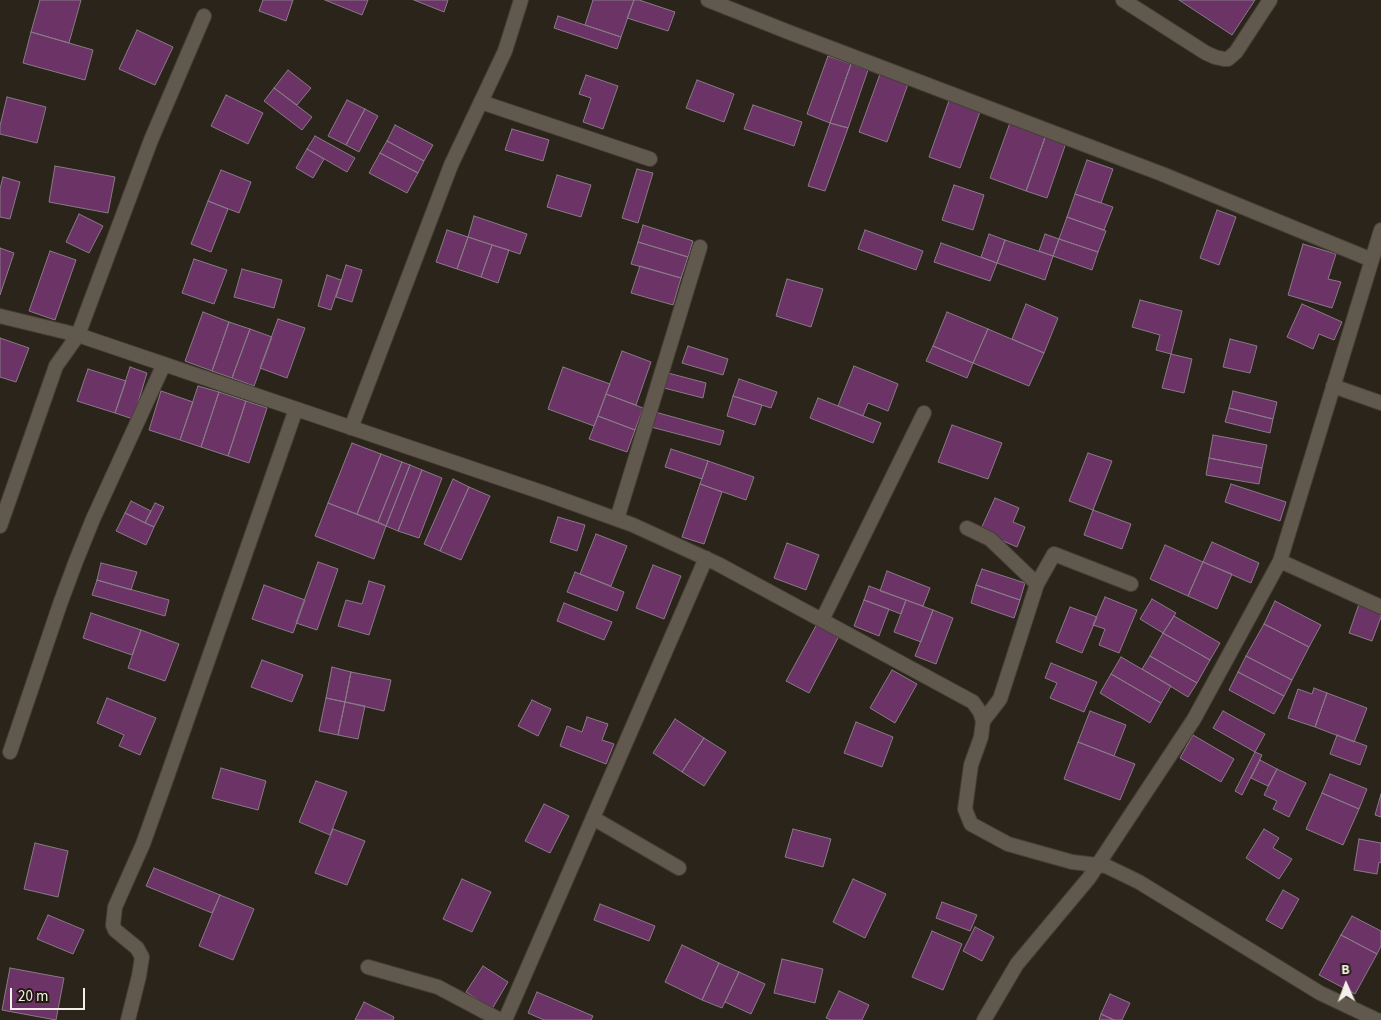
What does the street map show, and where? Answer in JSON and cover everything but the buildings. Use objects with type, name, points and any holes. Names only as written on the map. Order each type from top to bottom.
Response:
[{"type":"street","points":[[351,428],[451,165],[505,51],[521,0]]},
{"type":"street","points":[[708,0],[1162,174],[1372,260]]},
{"type":"street","points":[[1123,0],[1206,53],[1228,59],[1236,52],[1270,0]]},
{"type":"street","points":[[0,526],[6,491],[56,366],[78,335],[151,140],[204,16]]},
{"type":"street","points":[[480,102],[650,159]]},
{"type":"street","points":[[984,1020],[1017,964],[1098,866],[1194,719],[1280,561],[1381,230]]},
{"type":"street","points":[[617,519],[700,247]]},
{"type":"street","points":[[0,316],[78,335],[633,525],[706,558],[973,702],[977,706],[983,721]]},
{"type":"street","points":[[10,752],[76,561],[164,364]]},
{"type":"street","points":[[1333,386],[1381,403]]},
{"type":"street","points":[[128,1020],[142,957],[137,948],[115,930],[113,925],[115,907],[143,844],[296,409]]},
{"type":"street","points":[[822,620],[924,413]]},
{"type":"street","points":[[967,528],[990,539],[1037,584]]},
{"type":"street","points":[[1131,584],[1054,554],[1037,584],[1000,699],[983,721],[971,765],[965,809],[971,824],[1008,844],[1072,862],[1106,866],[1139,882],[1320,994],[1378,1020]]},
{"type":"street","points":[[505,1020],[706,558]]},
{"type":"street","points":[[1280,561],[1381,607]]},
{"type":"street","points":[[593,818],[679,868]]},
{"type":"street","points":[[368,967],[438,987],[500,1020]]}]
